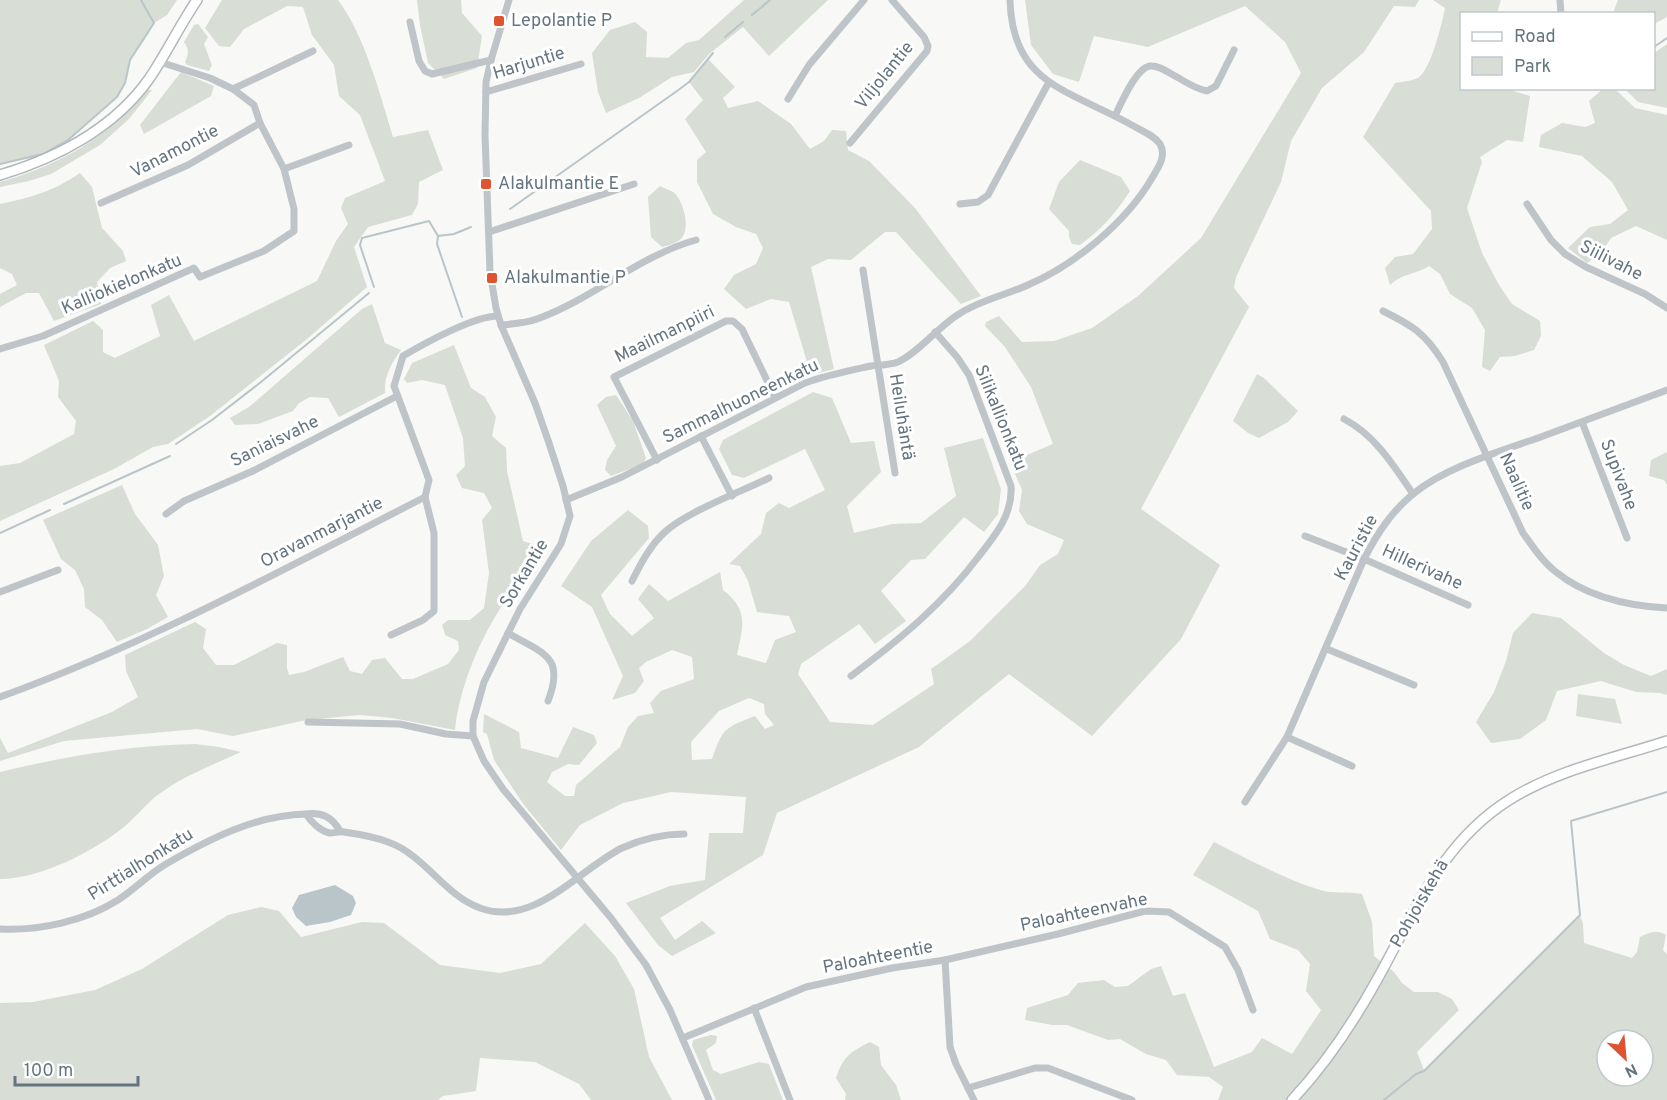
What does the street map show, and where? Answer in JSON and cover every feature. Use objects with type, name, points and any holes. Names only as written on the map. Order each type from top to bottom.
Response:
[{"type":"main road","points":[[0,175],[60,152],[101,126],[133,98],[160,62],[197,0]]},
{"type":"main road","name":"Pohjoiskehä","points":[[1292,1100],[1331,1053],[1374,986],[1430,882],[1466,834],[1487,816],[1526,790],[1569,773],[1667,741]]},
{"type":"street","name":"Sorkantie","points":[[509,0],[490,60],[486,92],[485,135],[490,272],[498,316],[535,403],[567,500],[570,516],[561,544],[520,609],[484,682],[473,721],[474,735],[484,761],[503,789],[624,935],[646,965],[683,1038],[709,1100]]},
{"type":"street","points":[[788,99],[809,65],[864,0]]},
{"type":"street","name":"Viljolantie","points":[[850,143],[927,51],[928,46],[924,38],[892,0]]},
{"type":"street","name":"Sammalhuoneenkatu","points":[[567,500],[622,477],[776,397],[823,376],[899,361],[966,309],[1030,284],[1065,265],[1099,239],[1134,202],[1159,166],[1162,150],[1159,143],[1035,72],[1015,37],[1010,0]]},
{"type":"street","points":[[410,22],[419,61],[425,71],[432,74],[490,60]]},
{"type":"street","points":[[1115,116],[1136,76],[1144,69],[1151,66],[1162,69],[1198,89],[1207,91],[1216,86],[1234,50]]},
{"type":"street","points":[[233,88],[313,51]]},
{"type":"street","name":"Kalliokielonkatu","points":[[0,349],[44,336],[194,268],[200,277],[264,251],[294,231],[294,209],[284,169],[260,123],[254,105],[233,88],[160,62]]},
{"type":"street","name":"Harjuntie","points":[[486,92],[581,64]]},
{"type":"street","points":[[960,204],[978,201],[988,195],[1049,82]]},
{"type":"street","name":"Vanamontie","points":[[101,203],[188,165],[260,123]]},
{"type":"street","points":[[284,169],[349,145]]},
{"type":"street","points":[[489,232],[634,184]]},
{"type":"street","name":"Siilivahe","points":[[1527,204],[1551,240],[1565,254],[1586,267],[1645,294],[1667,308]]},
{"type":"street","points":[[501,325],[535,320],[552,313],[648,260],[681,244],[696,240]]},
{"type":"street","name":"Heiluhäntä","points":[[863,270],[895,473]]},
{"type":"street","name":"Naalitie","points":[[1383,311],[1424,335],[1433,345],[1523,533],[1538,555],[1557,573],[1584,589],[1610,599],[1667,609]]},
{"type":"street","points":[[391,634],[423,620],[434,611],[434,532],[425,497],[429,480],[394,386],[404,356],[424,343],[489,316],[498,316]]},
{"type":"street","name":"Maailmanpiiri","points":[[657,460],[614,377],[726,321],[733,321],[742,329],[776,397]]},
{"type":"street","name":"Silikallionkatu","points":[[851,676],[918,623],[959,584],[1001,527],[1010,503],[1011,486],[969,375],[935,332]]},
{"type":"street","name":"Kauristie","points":[[1245,801],[1287,737],[1364,559],[1389,518],[1413,494],[1447,474],[1488,456],[1667,390]]},
{"type":"street","name":"Saniaisvahe","points":[[166,514],[184,501],[255,470],[397,396]]},
{"type":"street","points":[[1344,418],[1359,426],[1369,436],[1392,463],[1413,494]]},
{"type":"street","name":"Supivahe","points":[[1582,422],[1627,538]]},
{"type":"street","points":[[701,436],[732,496]]},
{"type":"street","points":[[632,581],[641,562],[666,531],[769,478]]},
{"type":"street","name":"Oravanmarjantie","points":[[0,697],[67,673],[150,635],[425,497]]},
{"type":"street","name":"Hillerivahe","points":[[1305,536],[1364,559],[1468,605]]},
{"type":"street","points":[[0,592],[58,570]]},
{"type":"street","points":[[508,633],[544,652],[553,668],[554,684],[548,701]]},
{"type":"street","points":[[1327,649],[1414,685]]},
{"type":"street","points":[[308,722],[400,724],[446,734],[474,735]]},
{"type":"street","points":[[1287,737],[1352,766]]},
{"type":"street","name":"Pirttialhonkatu","points":[[0,929],[40,927],[86,916],[118,900],[164,865],[214,838],[282,814],[317,812],[334,820],[340,831]]},
{"type":"street","points":[[306,814],[312,823],[331,833],[340,831],[388,841],[407,850],[461,899],[496,913],[515,912],[528,908],[553,895],[600,861],[639,841],[657,836],[684,834]]},
{"type":"street","name":"Paloahteenvahe","points":[[945,960],[1145,911],[1169,912],[1225,947],[1238,970],[1253,1010]]},
{"type":"street","name":"Paloahteentie","points":[[683,1038],[815,985],[892,968],[945,960],[950,1047],[974,1100]]},
{"type":"street","points":[[754,1008],[789,1100]]},
{"type":"street","points":[[968,1088],[1035,1068],[1048,1068],[1132,1100]]},
{"type":"green space","points":[[0,0],[177,0],[167,15],[154,23],[130,60],[125,83],[117,97],[68,140],[43,154],[0,164]]},
{"type":"green space","points":[[222,0],[338,0],[348,14],[364,48],[393,137],[428,130],[443,170],[419,182],[418,204],[412,215],[368,227],[354,247],[367,287],[307,339],[210,416],[168,444],[153,447],[114,469],[0,521],[0,466],[20,463],[74,434],[76,421],[58,397],[59,381],[44,345],[93,321],[103,330],[103,352],[115,358],[160,336],[151,305],[169,295],[194,341],[317,281],[336,241],[348,224],[341,208],[345,198],[385,181],[360,115],[339,96],[334,65],[312,35],[303,7],[287,6],[244,29],[230,47],[219,46],[205,28]]},
{"type":"green space","points":[[417,0],[461,0],[462,13],[482,36],[477,68],[444,79],[428,63]]},
{"type":"green space","points":[[744,0],[828,0],[769,56],[743,27],[709,54],[694,72],[672,77],[639,98],[606,113],[598,92],[592,53],[610,30],[635,22],[647,32],[646,57],[668,58],[686,43],[699,40]]},
{"type":"green space","points":[[1025,0],[1419,0],[1415,7],[1394,6],[1364,52],[1322,88],[1291,141],[1281,182],[1236,277],[1234,288],[1249,307],[1141,509],[1220,565],[1181,639],[1092,736],[1009,674],[919,747],[777,813],[763,855],[660,918],[675,940],[702,921],[716,933],[672,956],[658,945],[626,903],[670,886],[705,880],[709,833],[743,833],[746,797],[671,792],[623,803],[580,825],[561,850],[524,805],[494,760],[487,734],[483,732],[484,714],[519,732],[521,748],[558,758],[573,727],[594,735],[597,743],[579,765],[568,764],[552,772],[547,782],[565,796],[574,796],[576,785],[620,747],[628,727],[638,716],[654,713],[650,703],[661,691],[694,679],[692,657],[672,650],[646,662],[639,668],[644,681],[635,693],[612,700],[623,676],[592,607],[561,586],[591,541],[628,510],[648,526],[649,538],[601,595],[610,614],[632,636],[654,618],[638,599],[649,584],[668,601],[720,572],[723,590],[737,605],[742,619],[737,655],[766,663],[775,640],[796,632],[789,616],[757,612],[748,581],[740,566],[729,564],[761,534],[766,513],[779,503],[789,508],[825,490],[805,449],[744,478],[732,475],[719,449],[723,440],[813,392],[832,398],[851,443],[874,441],[881,472],[847,506],[854,533],[892,524],[921,523],[956,496],[944,448],[983,438],[1001,489],[998,514],[984,532],[964,517],[925,559],[911,560],[881,591],[906,621],[875,644],[859,624],[801,664],[798,674],[830,722],[873,725],[934,684],[931,669],[970,641],[1026,585],[1040,565],[1058,554],[1064,540],[1027,524],[1019,511],[1022,490],[1010,462],[1053,444],[1031,387],[1005,347],[985,326],[986,322],[999,316],[1022,342],[1054,341],[1092,328],[1138,296],[1201,238],[1301,73],[1285,42],[1245,6],[1148,47],[1094,36],[1079,82],[1053,74],[1031,45]],"holes":[[[749,698],[764,704],[765,714],[774,725],[765,729],[755,716],[737,723],[723,734],[712,759],[692,760],[691,742],[719,711]]]},
{"type":"green space","points":[[1433,0],[1501,0],[1497,12],[1460,12],[1460,90],[1510,90],[1530,96],[1523,142],[1507,140],[1480,157],[1482,162],[1467,208],[1482,253],[1499,285],[1512,304],[1540,321],[1541,336],[1534,350],[1515,356],[1500,357],[1490,371],[1482,367],[1485,330],[1472,308],[1450,294],[1440,274],[1429,266],[1400,278],[1390,285],[1385,268],[1395,257],[1413,254],[1432,229],[1431,211],[1363,137],[1395,83],[1418,78],[1423,73],[1435,46],[1445,8]]},
{"type":"green space","points":[[1618,0],[1667,0],[1667,17],[1655,23],[1655,12],[1613,12]]},
{"type":"green space","points":[[198,24],[208,37],[204,44],[212,65],[209,71],[187,65],[185,62],[188,52],[184,42],[194,25]]},
{"type":"green space","points":[[1667,44],[1667,108],[1638,102],[1626,90],[1655,90],[1655,52]]},
{"type":"green space","points":[[708,59],[735,87],[723,98],[728,108],[758,101],[791,124],[810,149],[824,141],[832,130],[846,131],[848,150],[869,161],[915,208],[981,296],[961,304],[896,232],[885,232],[851,260],[828,259],[811,267],[834,369],[811,375],[789,302],[771,299],[746,309],[724,289],[734,275],[756,264],[763,248],[756,234],[736,227],[713,214],[697,182],[697,160],[706,152],[685,119],[703,100],[689,82]]},
{"type":"green space","points":[[181,72],[214,86],[211,96],[144,134],[140,125]]},
{"type":"green space","points":[[148,90],[152,90],[129,119],[100,145],[51,174],[0,187],[0,182],[43,167],[81,148],[116,122]]},
{"type":"green space","points":[[1602,90],[1616,90],[1635,108],[1667,115],[1667,240],[1636,226],[1611,238],[1601,253],[1587,263],[1568,248],[1590,227],[1610,224],[1628,210],[1612,182],[1582,156],[1539,147],[1541,135],[1562,123],[1585,127],[1595,123],[1589,101]]},
{"type":"green space","points":[[1080,160],[1121,177],[1130,191],[1108,221],[1080,245],[1072,244],[1069,231],[1049,209],[1059,182]]},
{"type":"green space","points":[[80,173],[92,187],[102,228],[123,251],[126,261],[110,268],[97,282],[101,304],[54,321],[39,293],[26,293],[0,307],[0,294],[17,285],[12,274],[0,268],[0,204],[42,193]]},
{"type":"green space","points":[[660,186],[677,195],[686,220],[683,236],[674,243],[662,247],[651,237],[648,197]]},
{"type":"green space","points":[[372,304],[385,343],[401,350],[389,370],[385,393],[339,417],[328,398],[310,397],[299,403],[293,411],[258,424],[235,425],[230,418],[249,407],[362,309]]},
{"type":"green space","points":[[454,345],[471,388],[485,397],[496,417],[492,436],[506,448],[507,471],[523,541],[535,545],[541,555],[513,590],[483,639],[460,699],[455,730],[392,718],[360,715],[306,720],[233,736],[197,729],[64,741],[0,761],[0,738],[8,753],[112,712],[138,697],[126,671],[125,655],[195,622],[206,629],[203,648],[216,665],[234,665],[277,643],[287,645],[289,675],[304,672],[343,657],[350,671],[362,674],[372,660],[385,658],[402,679],[413,679],[448,664],[459,650],[458,641],[445,635],[442,625],[448,620],[470,620],[484,608],[489,573],[482,520],[492,508],[484,493],[462,488],[456,475],[465,466],[463,438],[445,385],[422,380],[407,383],[404,379],[412,363]]},
{"type":"green space","points":[[1257,374],[1298,411],[1288,422],[1259,438],[1248,433],[1233,421]]},
{"type":"green space","points":[[616,395],[633,421],[646,458],[643,464],[611,476],[605,470],[607,460],[616,446],[597,405],[606,397]]},
{"type":"green space","points":[[1667,452],[1667,485],[1664,480],[1649,476],[1651,460]]},
{"type":"green space","points":[[122,485],[135,514],[158,545],[164,576],[156,595],[168,617],[117,642],[102,620],[85,607],[84,589],[75,570],[61,559],[43,520]]},
{"type":"green space","points":[[1532,613],[1561,618],[1604,653],[1624,665],[1651,676],[1667,669],[1667,695],[1636,692],[1601,681],[1557,691],[1546,720],[1520,739],[1491,743],[1476,722],[1494,692],[1506,661],[1513,633]]},
{"type":"green space","points":[[1578,694],[1615,699],[1622,724],[1576,716]]},
{"type":"green space","points":[[195,744],[241,752],[175,783],[151,800],[125,826],[83,854],[49,869],[16,878],[0,879],[0,772],[96,753]]},
{"type":"green space","points":[[1214,842],[1307,886],[1325,891],[1362,894],[1372,922],[1374,956],[1414,992],[1438,992],[1452,999],[1459,1010],[1417,1052],[1424,1070],[1580,915],[1584,943],[1632,958],[1637,952],[1640,937],[1653,932],[1662,933],[1666,935],[1663,950],[1667,954],[1667,1100],[1218,1100],[1223,1087],[1209,1077],[1177,1075],[1166,1060],[1146,1054],[1120,1039],[1108,1040],[1067,1025],[1025,1020],[1027,1008],[1068,995],[1078,983],[1104,980],[1115,987],[1128,986],[1151,969],[1161,966],[1173,996],[1185,993],[1214,1067],[1252,1052],[1262,1038],[1292,1054],[1321,1010],[1306,991],[1310,964],[1298,950],[1270,939],[1258,911],[1193,875]]},
{"type":"green space","points":[[261,907],[279,911],[301,937],[362,922],[384,923],[440,965],[500,973],[541,964],[585,923],[615,956],[634,989],[649,1057],[672,1100],[591,1100],[579,1084],[535,1062],[480,1058],[476,1091],[443,1096],[438,1100],[0,1100],[0,1003],[33,1002],[95,990],[142,969],[228,915]]},
{"type":"green space","points":[[711,1035],[717,1036],[716,1043],[706,1050],[713,1070],[721,1074],[759,1062],[769,1064],[783,1100],[716,1100],[692,1045],[693,1040]]},
{"type":"green space","points":[[870,1042],[879,1047],[881,1065],[896,1085],[901,1100],[845,1100],[846,1094],[836,1078],[841,1065],[848,1056]]},
{"type":"shaded area","points":[[335,885],[353,896],[356,903],[351,915],[330,922],[306,926],[296,917],[292,908],[299,895]]},
{"type":"waterway","points":[[0,164],[43,154],[68,140],[117,97],[125,83],[130,60],[154,23],[141,0]]},
{"type":"waterway","points":[[752,15],[770,0]]},
{"type":"waterway","points":[[725,37],[743,22]]},
{"type":"waterway","points":[[1655,46],[1667,38]]},
{"type":"waterway","points":[[510,209],[689,82],[713,53]]},
{"type":"waterway","points":[[374,287],[360,245],[362,238],[429,221],[438,236],[454,234],[471,227]]},
{"type":"waterway","points":[[438,236],[437,244],[462,317]]},
{"type":"waterway","points":[[176,444],[212,420],[261,382],[369,293]]},
{"type":"waterway","points":[[64,504],[170,456]]},
{"type":"waterway","points":[[0,533],[50,510]]},
{"type":"waterway","points":[[1384,1100],[1416,1074],[1424,1071],[1580,915],[1571,821],[1667,792]]},
{"type":"place","name":"Lepolantie P","points":[[499,21]]},
{"type":"place","name":"Alakulmantie E","points":[[486,184]]},
{"type":"place","name":"Alakulmantie P","points":[[492,278]]}]
